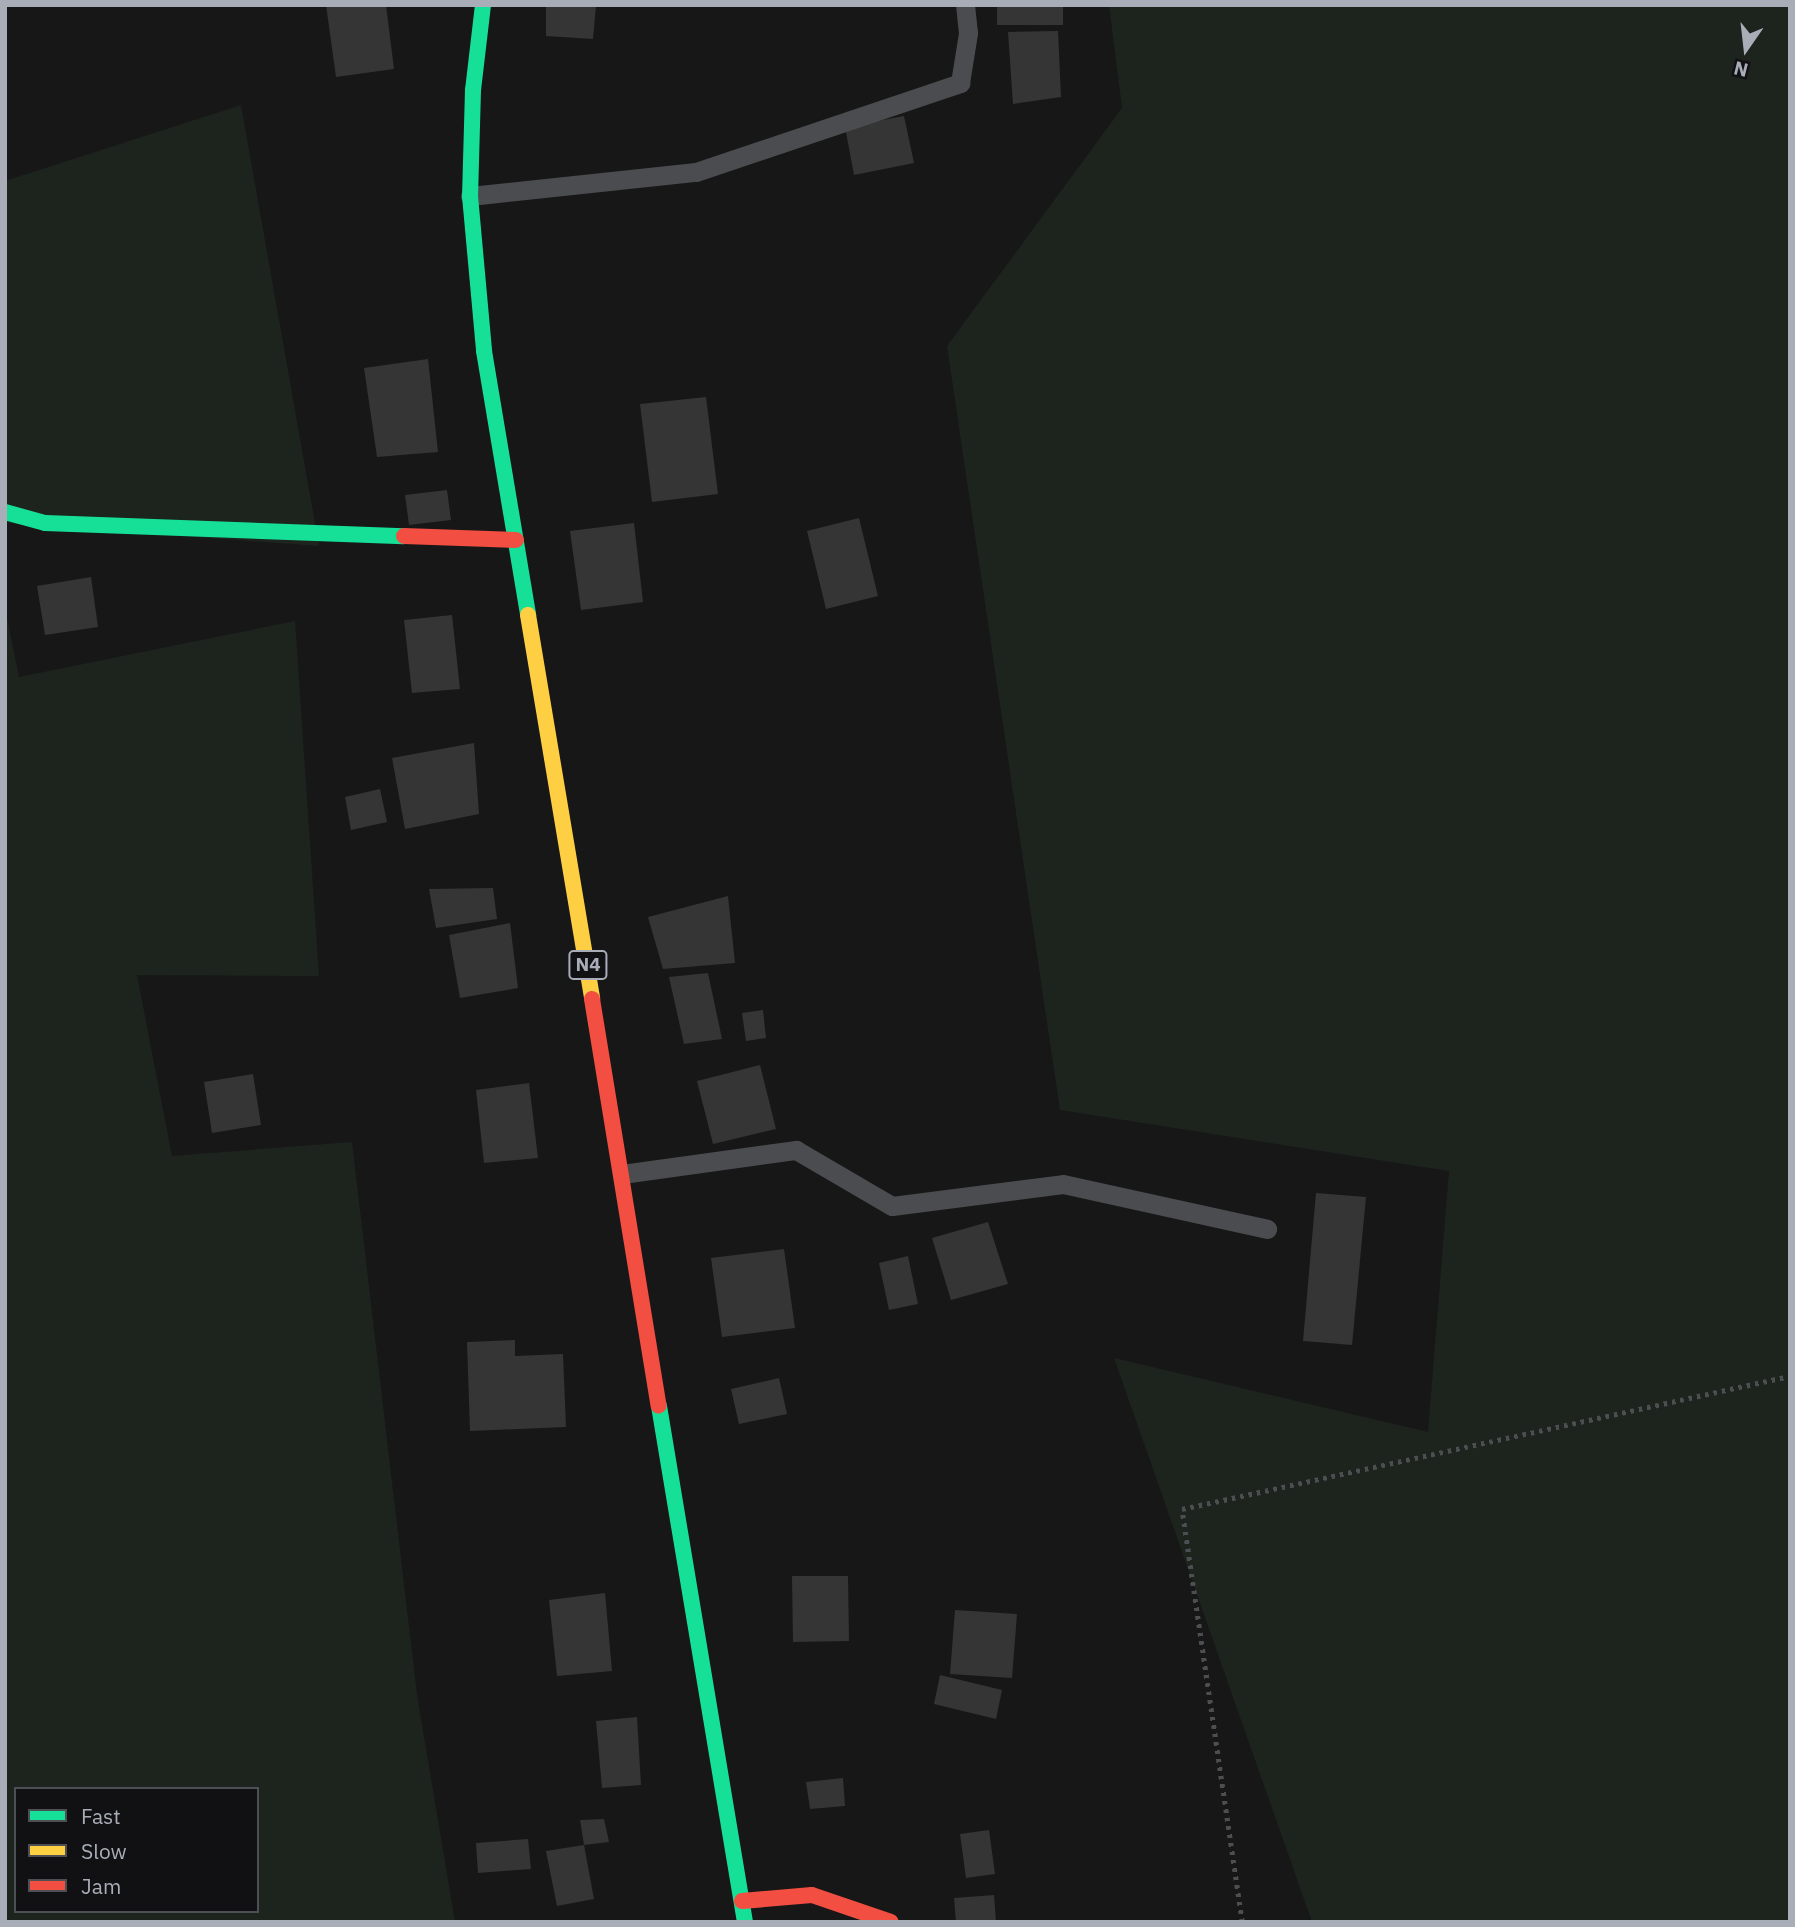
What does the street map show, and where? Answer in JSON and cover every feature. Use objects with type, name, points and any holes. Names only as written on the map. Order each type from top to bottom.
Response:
[{"type":"main road","name":"N4","points":[[483,5],[473,90],[470,195],[484,351],[745,1922]]},
{"type":"main road","points":[[5,512],[45,523],[516,540]]},
{"type":"main road","points":[[742,1901],[812,1895],[891,1922]]},
{"type":"lane","points":[[470,195],[696,172],[960,83],[968,33],[965,5]]},
{"type":"lane","points":[[622,1174],[796,1150],[892,1206],[1063,1184],[1267,1229]]},
{"type":"path","points":[[1242,1922],[1182,1509],[1790,1376]]},
{"type":"shaded area","points":[[1109,5],[1790,5],[1790,1922],[1312,1922],[1114,1358],[1428,1432],[1449,1171],[1060,1110],[947,346],[1122,108]]},
{"type":"shaded area","points":[[241,105],[319,546],[5,523],[5,181]]},
{"type":"shaded area","points":[[5,608],[19,677],[295,621],[319,976],[137,975],[172,1156],[352,1142],[417,1695],[455,1922],[5,1922]]},
{"type":"building","points":[[326,5],[386,5],[394,69],[336,77]]},
{"type":"building","points":[[546,5],[596,5],[593,39],[546,36]]},
{"type":"building","points":[[997,5],[1063,5],[1063,25],[997,25]]},
{"type":"building","points":[[1058,31],[1061,97],[1013,104],[1008,32]]},
{"type":"building","points":[[904,116],[914,163],[854,175],[845,127]]},
{"type":"building","points":[[428,359],[438,452],[377,457],[364,368]]},
{"type":"building","points":[[706,397],[718,494],[652,502],[640,404]]},
{"type":"building","points":[[447,490],[451,520],[409,525],[405,495]]},
{"type":"building","points":[[859,518],[878,596],[826,609],[807,531]]},
{"type":"building","points":[[634,523],[643,602],[581,610],[570,531]]},
{"type":"building","points":[[91,577],[98,627],[45,635],[37,586]]},
{"type":"building","points":[[452,615],[460,689],[412,693],[404,620]]},
{"type":"building","points":[[474,743],[479,814],[405,829],[392,758]]},
{"type":"building","points":[[380,789],[387,822],[351,830],[345,797]]},
{"type":"building","points":[[493,888],[497,919],[436,928],[429,889]]},
{"type":"building","points":[[728,896],[735,963],[663,969],[648,917]]},
{"type":"building","points":[[510,923],[518,988],[460,998],[449,935]]},
{"type":"building","points":[[708,973],[722,1039],[684,1044],[669,977]]},
{"type":"building","points":[[763,1010],[766,1038],[746,1041],[742,1013]]},
{"type":"building","points":[[760,1065],[776,1129],[713,1144],[697,1081]]},
{"type":"building","points":[[253,1074],[261,1125],[212,1133],[204,1082]]},
{"type":"building","points":[[529,1083],[538,1158],[484,1163],[476,1090]]},
{"type":"building","points":[[1316,1193],[1366,1197],[1352,1345],[1303,1341]]},
{"type":"building","points":[[988,1222],[1008,1284],[951,1300],[932,1238]]},
{"type":"building","points":[[784,1249],[795,1328],[722,1337],[711,1258]]},
{"type":"building","points":[[908,1256],[918,1304],[889,1310],[879,1263]]},
{"type":"building","points":[[515,1340],[515,1356],[563,1354],[566,1427],[470,1431],[467,1342]]},
{"type":"building","points":[[779,1378],[787,1414],[739,1424],[731,1389]]},
{"type":"building","points":[[792,1576],[848,1576],[849,1641],[793,1642]]},
{"type":"building","points":[[605,1593],[612,1671],[557,1676],[549,1600]]},
{"type":"building","points":[[955,1610],[1017,1614],[1012,1678],[950,1674]]},
{"type":"building","points":[[940,1675],[1002,1690],[996,1719],[934,1704]]},
{"type":"building","points":[[637,1717],[641,1785],[602,1788],[596,1721]]},
{"type":"building","points":[[843,1778],[845,1806],[810,1809],[806,1782]]},
{"type":"building","points":[[604,1819],[609,1842],[584,1845],[580,1820]]},
{"type":"building","points":[[989,1830],[995,1874],[966,1878],[960,1834]]},
{"type":"building","points":[[528,1839],[531,1869],[478,1873],[476,1843]]},
{"type":"building","points":[[584,1845],[594,1899],[557,1906],[546,1851]]},
{"type":"building","points":[[994,1895],[996,1922],[956,1922],[954,1898]]},
{"type":"traffic: fast","points":[[483,5],[473,90],[470,196],[484,351],[528,615]]},
{"type":"traffic: fast","points":[[5,512],[45,523],[404,536]]},
{"type":"traffic: fast","points":[[659,1406],[745,1922]]},
{"type":"traffic: slow","points":[[528,615],[592,999]]},
{"type":"traffic: jam","points":[[404,536],[516,540]]},
{"type":"traffic: jam","points":[[592,999],[659,1406]]},
{"type":"traffic: jam","points":[[742,1901],[812,1895],[891,1922]]}]
